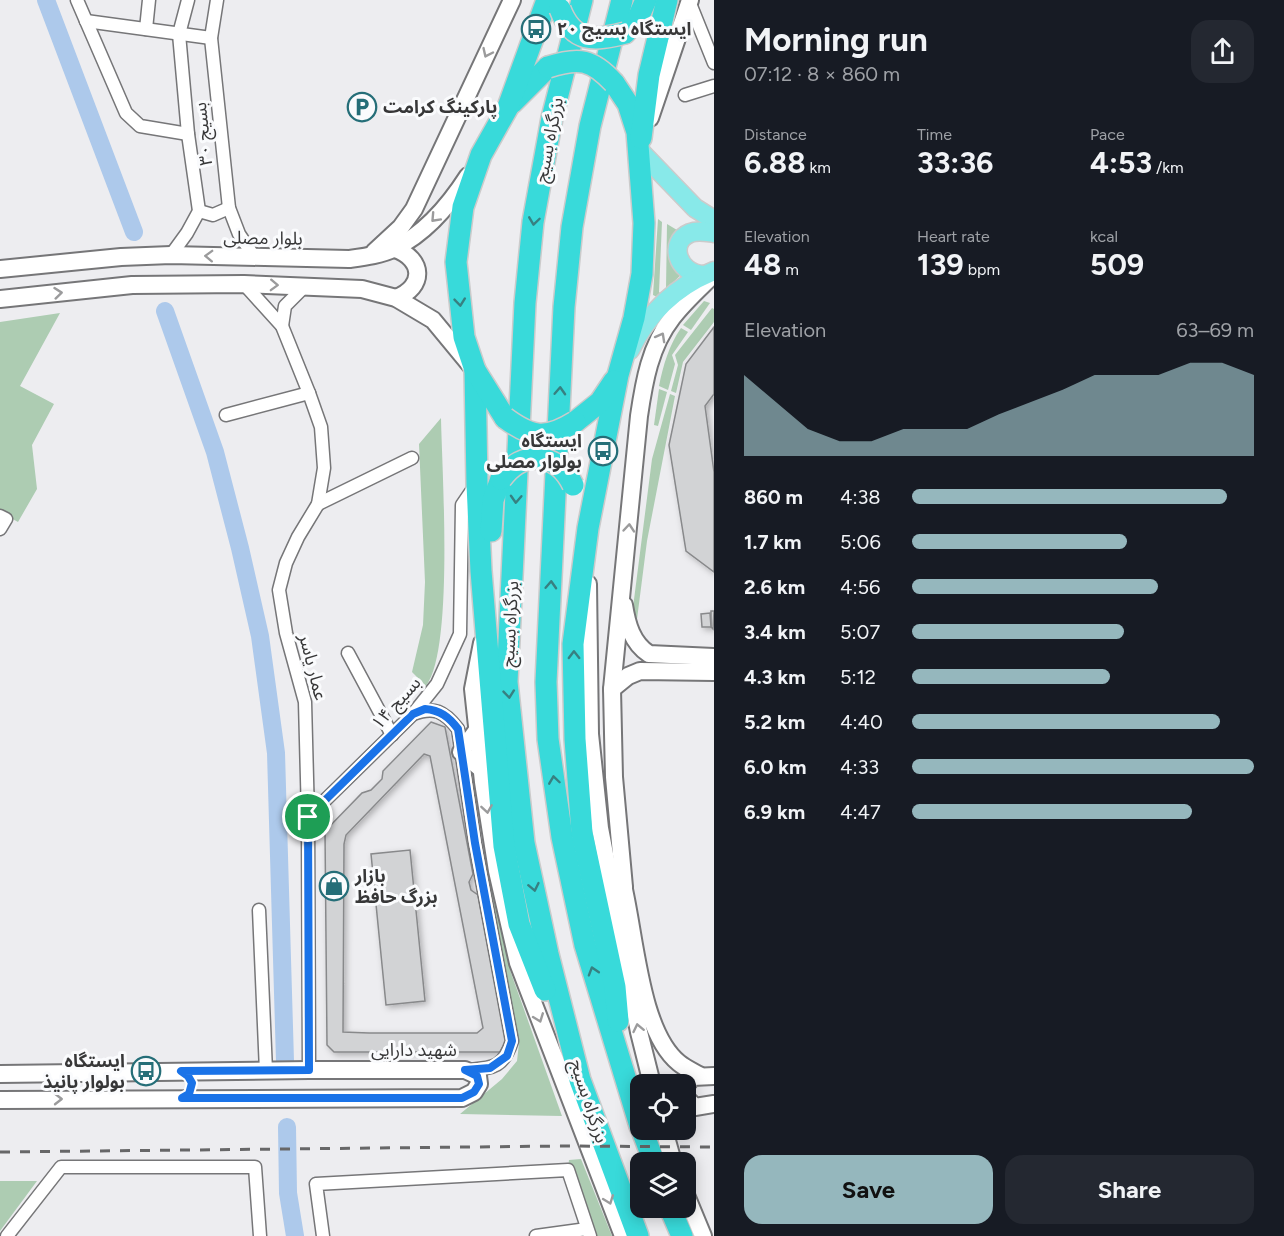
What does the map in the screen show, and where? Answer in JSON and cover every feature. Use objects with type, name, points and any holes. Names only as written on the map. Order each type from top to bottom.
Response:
[{"type":"highway","name":"بزرگراه بسیج","points":[[582,0],[552,118],[533,222],[525,303],[507,682],[524,843],[548,954],[580,1080],[638,1236]]},
{"type":"highway","name":"بزرگراه بسیج","points":[[622,0],[590,126],[572,227],[564,307],[546,682],[548,739],[562,837],[585,945],[630,1093]]},
{"type":"highway","points":[[556,3],[564,20],[571,28],[591,39],[602,39],[625,33],[638,18],[646,0]]},
{"type":"highway","points":[[639,150],[649,75],[667,0]]},
{"type":"highway","points":[[556,3],[482,154],[463,207],[456,262],[464,337],[475,370],[505,418],[520,430],[538,435],[558,432],[575,422],[600,402],[618,375]]},
{"type":"highway","points":[[507,107],[548,67],[566,61],[584,62],[601,69],[614,83],[628,104],[637,132],[644,223],[642,274],[634,318],[618,375],[588,528],[573,644],[575,739],[582,833],[615,987],[622,1067]]},
{"type":"highway","points":[[475,370],[481,571],[504,846],[519,924],[580,1080]]},
{"type":"highway","points":[[481,571],[489,556],[493,500],[501,479],[517,463],[539,458],[560,466],[568,474],[573,485],[588,528]]},
{"type":"highway","points":[[674,1218],[682,1236]]},
{"type":"main road","points":[[689,1],[639,150],[695,208],[714,220]]},
{"type":"main road","points":[[369,256],[401,227],[414,209],[509,2]]},
{"type":"main road","name":"بلوار مصلی","points":[[0,270],[121,257],[171,255],[349,259],[369,256],[395,249],[430,225],[455,195],[482,154]]},
{"type":"main road","points":[[710,273],[694,275],[685,270],[678,259],[678,250],[681,240],[687,233],[714,232]]},
{"type":"main road","points":[[395,249],[406,252],[414,261],[417,273],[415,285],[407,294],[396,298]]},
{"type":"main road","points":[[618,375],[637,335],[648,319],[669,296],[710,273]]},
{"type":"main road","points":[[624,887],[614,777],[612,688],[639,416],[644,382],[655,347],[670,320],[710,273]]},
{"type":"main road","points":[[0,299],[132,285],[244,284],[362,289],[396,298],[433,320],[475,370]]},
{"type":"main road","points":[[588,528],[591,734],[595,785],[600,828],[629,982],[650,1074]]},
{"type":"main road","points":[[621,586],[627,622],[642,650],[649,654],[655,663],[714,672]]},
{"type":"main road","points":[[486,626],[473,689],[481,769],[497,871],[518,963],[623,1236]]},
{"type":"main road","points":[[612,688],[628,676],[655,663],[714,657]]},
{"type":"main road","points":[[613,726],[595,785],[624,887],[646,1005],[658,1037],[678,1062],[699,1079]]},
{"type":"main road","points":[[477,730],[461,752],[481,769]]},
{"type":"main road","name":"شهید دارایی","points":[[0,1074],[465,1070],[477,1076],[479,1084],[474,1092],[462,1098],[0,1100]]},
{"type":"main road","points":[[181,1071],[192,1083],[189,1094],[182,1098]]},
{"type":"main road","points":[[696,1107],[714,1104]]},
{"type":"main road","points":[[696,1218],[703,1236]]},
{"type":"street","points":[[77,0],[126,113],[140,126],[188,134]]},
{"type":"street","points":[[146,29],[149,0]]},
{"type":"street","points":[[171,255],[199,211],[188,134],[179,34],[188,0]]},
{"type":"street","name":"بسیج ۳۰","points":[[217,0],[211,38],[229,208],[239,234],[255,258]]},
{"type":"street","points":[[689,1],[714,63]]},
{"type":"street","points":[[86,21],[211,38]]},
{"type":"street","points":[[685,95],[714,86]]},
{"type":"street","points":[[199,211],[213,215],[229,208]]},
{"type":"street","points":[[244,284],[282,326]]},
{"type":"street","points":[[282,326],[285,306],[305,286]]},
{"type":"street","name":"عمار یاسر","points":[[282,326],[321,427],[324,468],[318,504],[298,537],[286,563],[279,590],[286,633],[305,702],[309,1070]]},
{"type":"street","points":[[226,415],[309,393]]},
{"type":"street","points":[[318,504],[412,458]]},
{"type":"street","name":"بسیج ۱۴","points":[[308,817],[413,714],[437,684],[460,634],[462,505],[477,484]]},
{"type":"street","points":[[0,516],[6,519],[0,529]]},
{"type":"street","points":[[348,653],[392,735]]},
{"type":"street","points":[[413,714],[425,709],[435,710],[449,718],[458,729],[475,843],[512,1041],[507,1056],[490,1068],[465,1070]]},
{"type":"street","points":[[258,910],[266,1071]]},
{"type":"street","points":[[7,1236],[61,1167],[255,1167],[260,1236]]},
{"type":"street","points":[[324,1236],[316,1184],[568,1170],[589,1232],[536,1236]]},
{"type":"green space","points":[[658,219],[662,222],[659,292],[661,294],[659,298],[653,295]]},
{"type":"green space","points":[[667,224],[677,230],[671,241],[671,247],[673,258],[681,275],[666,289]]},
{"type":"green space","points":[[704,301],[710,303],[691,330],[683,325]]},
{"type":"green space","points":[[712,308],[714,309],[714,322],[683,362],[676,393],[671,391],[678,365],[675,355]]},
{"type":"green space","points":[[60,313],[20,386],[54,404],[32,445],[37,489],[18,522],[0,512],[0,322]]},
{"type":"green space","points":[[681,328],[688,332],[672,355],[675,364],[668,390],[659,386],[662,371],[673,341]]},
{"type":"green space","points":[[659,389],[667,392],[658,426],[654,425]]},
{"type":"green space","points":[[670,394],[675,396],[647,541],[636,627],[631,623],[652,459]]},
{"type":"green space","points":[[441,418],[444,517],[443,599],[435,666],[426,686],[412,672],[423,625],[425,582],[419,444]]},
{"type":"green space","points":[[487,862],[511,973],[562,1116],[460,1114],[502,1079],[517,1061],[519,1043],[483,863]]},
{"type":"green space","points":[[581,1159],[612,1236],[597,1236],[568,1168],[569,1160]]},
{"type":"green space","points":[[0,1181],[37,1181],[0,1231]]},
{"type":"building","points":[[714,327],[714,394],[705,406],[714,472],[714,572],[686,551],[669,445],[686,364]]},
{"type":"building","points":[[711,611],[714,611],[713,629],[711,627]]},
{"type":"building","points":[[710,613],[711,627],[702,627],[701,614]]},
{"type":"building","name":"بازار بزرگ حافظ","points":[[431,722],[445,727],[473,874],[469,882],[471,890],[478,895],[506,1041],[500,1052],[334,1052],[327,1045],[325,831],[362,793],[371,790],[382,779],[383,771]],"holes":[[[424,754],[430,756],[483,1028],[477,1033],[343,1032],[344,844],[346,835]]]},
{"type":"building","points":[[410,850],[425,1001],[386,1005],[371,854]]},
{"type":"waterway","points":[[46,0],[134,232]]},
{"type":"waterway","points":[[165,311],[215,452],[260,636],[276,753],[285,1061]]},
{"type":"waterway","points":[[287,1127],[288,1193],[295,1236]]},
{"type":"railway","points":[[0,1152],[565,1146],[714,1147]]},
{"type":"place","name":"ایستگاه بسیج ۲۰","points":[[536,29]]},
{"type":"place","name":"پارکینگ کرامت","points":[[362,107]]},
{"type":"place","name":"ایستگاه بولوار مصلی","points":[[603,451]]},
{"type":"place","name":"بازار بزرگ حافظ","points":[[334,886]]},
{"type":"place","name":"ایستگاه بولوار پانیذ","points":[[146,1071]]},
{"type":"route","points":[[425,709],[435,710],[449,718],[458,729],[475,843],[512,1041],[507,1056],[490,1068],[465,1070],[477,1076],[479,1084],[474,1092],[462,1098],[182,1098],[189,1094],[192,1083],[181,1071],[309,1070],[308,817],[413,714],[425,709]]}]
